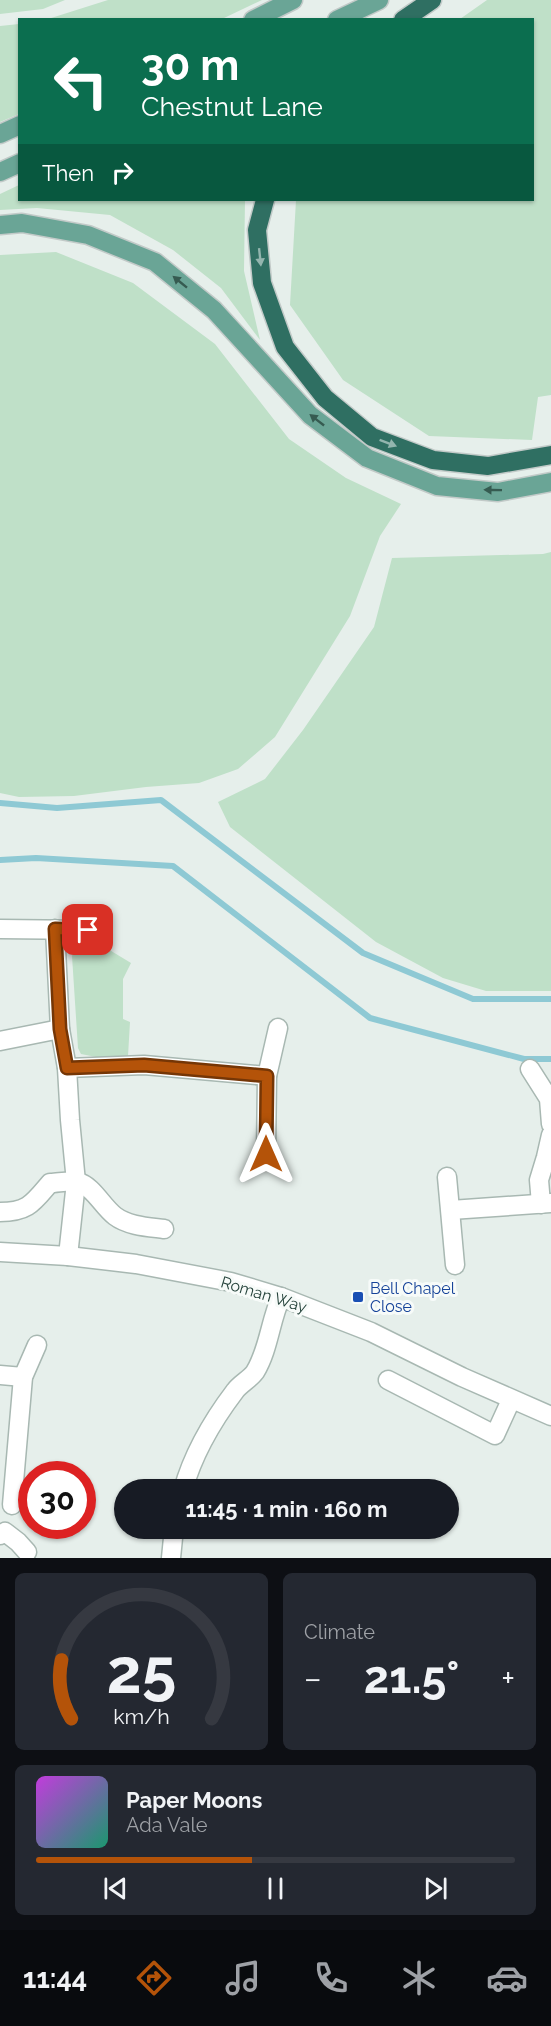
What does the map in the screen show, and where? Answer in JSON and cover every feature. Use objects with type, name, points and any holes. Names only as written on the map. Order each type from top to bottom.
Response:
[{"type":"highway","points":[[406,18],[432,0]]},
{"type":"highway","points":[[265,201],[257,230],[262,284],[285,347],[325,398],[372,437],[433,460],[488,466],[551,455]]},
{"type":"main road","points":[[257,18],[293,0]]},
{"type":"main road","points":[[341,18],[379,0]]},
{"type":"main road","points":[[0,134],[18,126]]},
{"type":"main road","points":[[0,172],[18,164]]},
{"type":"main road","points":[[0,225],[22,224],[88,235],[155,262],[214,310],[310,415],[367,458],[437,486],[498,492],[551,482]]},
{"type":"street","points":[[0,929],[88,930]]},
{"type":"street","points":[[55,929],[60,1029],[67,1068],[76,1182],[69,1256]]},
{"type":"street","points":[[266,1154],[267,1076],[278,1028]]},
{"type":"street","points":[[0,1041],[60,1029]]},
{"type":"street","points":[[67,1068],[144,1065],[267,1076]]},
{"type":"street","points":[[530,1069],[549,1099],[551,1124]]},
{"type":"street","points":[[451,1210],[546,1203],[539,1180],[551,1135]]},
{"type":"street","points":[[447,1177],[455,1265]]},
{"type":"street","points":[[0,1212],[16,1212],[29,1206],[50,1183],[76,1182],[89,1187],[101,1203],[117,1218],[134,1224],[164,1229]]},
{"type":"street","name":"Roman Way","points":[[0,1252],[69,1256],[136,1264],[231,1282],[281,1297],[371,1332],[511,1400],[551,1416]]},
{"type":"street","points":[[187,1479],[197,1454],[216,1418],[236,1388],[255,1373],[281,1297]]},
{"type":"street","points":[[12,1505],[23,1377],[37,1346]]},
{"type":"street","points":[[0,1376],[23,1377]]},
{"type":"street","points":[[388,1380],[495,1435],[511,1400]]},
{"type":"street","points":[[0,1535],[5,1532],[27,1552]]},
{"type":"street","points":[[171,1558],[173,1539]]},
{"type":"green space","points":[[0,0],[65,0],[43,9],[0,14]]},
{"type":"green space","points":[[108,0],[262,0],[224,18],[51,18]]},
{"type":"green space","points":[[487,0],[551,0],[551,395],[538,397],[532,440],[429,436],[343,380],[290,305],[296,201],[534,201],[534,18],[461,18]]},
{"type":"green space","points":[[18,24],[18,114],[0,122],[0,26]]},
{"type":"green space","points":[[18,185],[18,201],[245,201],[244,271],[260,340],[221,288],[173,250],[110,215],[37,208],[0,210],[0,194]]},
{"type":"green space","points":[[56,252],[133,283],[215,344],[289,439],[346,478],[401,504],[380,536],[350,616],[275,737],[238,769],[199,783],[74,796],[19,797],[0,793],[0,255]]},
{"type":"green space","points":[[551,552],[551,991],[486,991],[443,978],[376,942],[230,827],[218,802],[265,779],[303,730],[374,627],[392,558]]},
{"type":"green space","points":[[93,940],[131,963],[123,979],[123,1019],[130,1022],[128,1056],[101,1058],[81,1054],[78,1048],[72,956],[77,942]]},
{"type":"waterway","points":[[0,803],[57,808],[161,800],[363,953],[473,999],[551,999]]},
{"type":"waterway","points":[[0,860],[36,858],[173,866],[370,1018],[524,1059],[551,1059]]},
{"type":"place","name":"Bell Chapel Close","points":[[358,1297]]},
{"type":"route","points":[[88,930],[55,929],[60,1029],[67,1068],[144,1065],[267,1076],[266,1154]]}]
